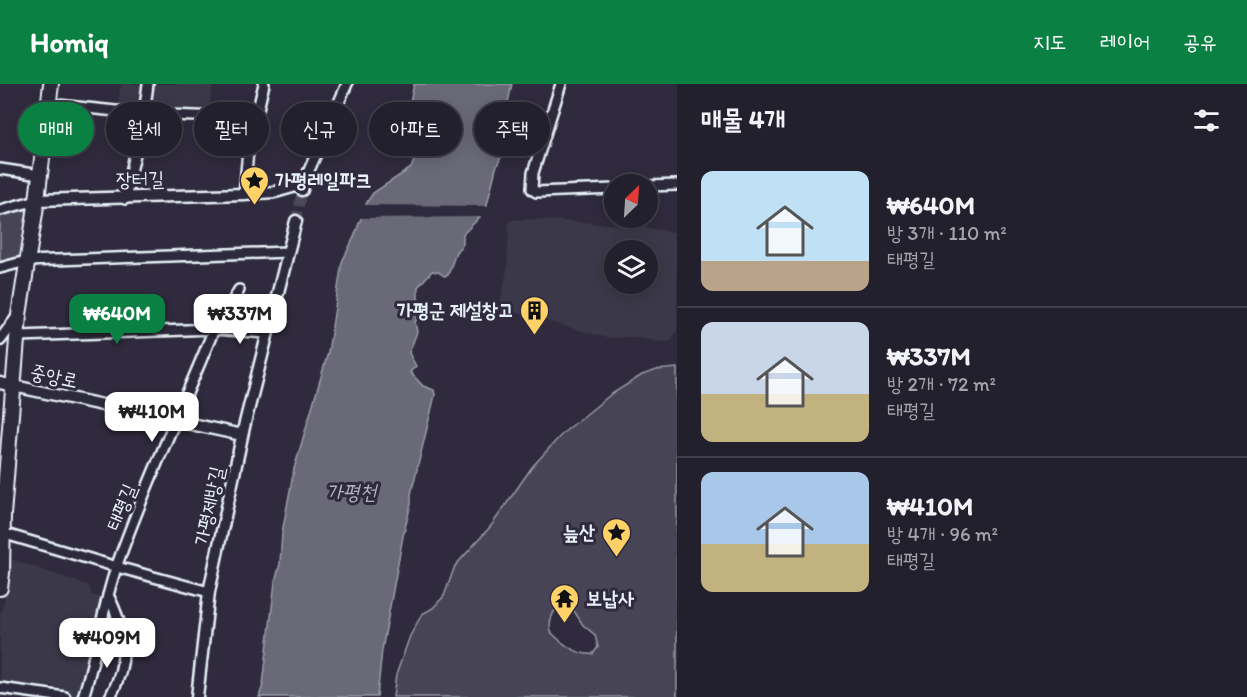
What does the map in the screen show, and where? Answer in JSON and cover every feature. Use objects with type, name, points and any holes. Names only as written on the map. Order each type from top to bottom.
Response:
[{"type":"main road","points":[[49,102],[51,84]]},
{"type":"main road","points":[[0,588],[1,515],[20,315],[42,156]]},
{"type":"street","points":[[146,102],[148,84]]},
{"type":"street","points":[[264,84],[249,151],[244,194],[303,187],[347,84]]},
{"type":"street","points":[[561,84],[533,173],[531,187],[536,192],[604,189]]},
{"type":"street","points":[[125,199],[135,156]]},
{"type":"street","points":[[0,169],[40,175]]},
{"type":"street","points":[[658,186],[677,185]]},
{"type":"street","name":"장터길","points":[[37,200],[244,194]]},
{"type":"street","points":[[0,210],[37,200]]},
{"type":"street","name":"가평제방길","points":[[197,697],[209,592],[242,435],[267,333],[282,284],[296,221]]},
{"type":"street","points":[[0,268],[26,261],[288,252]]},
{"type":"street","name":"태평길","points":[[83,697],[94,664],[108,595],[130,529],[214,329],[223,319],[239,290]]},
{"type":"street","points":[[0,340],[20,315]]},
{"type":"street","points":[[19,336],[214,329],[267,333]]},
{"type":"street","name":"중앙로","points":[[0,383],[242,435]]},
{"type":"street","points":[[2,533],[209,592]]},
{"type":"street","points":[[108,595],[119,616],[123,646],[122,666],[110,697]]},
{"type":"street","points":[[0,688],[65,697]]},
{"type":"shaded area","points":[[121,84],[213,84],[211,102],[194,102],[194,112],[182,111],[182,102],[118,102]]},
{"type":"shaded area","points":[[22,208],[28,213],[22,254],[0,265],[0,215]]},
{"type":"shaded area","points":[[533,219],[604,224],[604,228],[649,228],[677,233],[677,330],[671,341],[631,337],[607,338],[499,308],[507,269],[509,222]]},
{"type":"shaded area","points":[[677,368],[677,697],[393,697],[396,675],[410,636],[422,614],[433,608],[444,596],[455,566],[491,526],[532,467],[563,433],[610,395],[642,375],[657,370]],"holes":[[[562,604],[571,606],[583,625],[595,635],[598,647],[593,654],[582,653],[570,648],[551,632],[551,620],[556,609]]]},
{"type":"shaded area","points":[[11,559],[90,586],[91,594],[101,598],[97,640],[75,696],[49,685],[46,690],[0,683],[0,614]]},
{"type":"water","name":"가평천","points":[[414,84],[512,84],[508,102],[474,102],[474,156],[502,156],[496,168],[485,212],[463,234],[463,244],[456,252],[448,275],[444,276],[432,271],[418,287],[418,298],[423,311],[415,322],[417,332],[409,353],[416,366],[410,372],[423,386],[434,390],[435,395],[411,494],[411,504],[382,650],[377,697],[259,697],[263,685],[275,582],[280,564],[282,533],[294,469],[328,353],[342,262],[373,193],[411,168],[416,156],[462,156],[462,102],[410,102]]},
{"type":"pier","points":[[362,205],[490,206],[485,217],[357,218]]},
{"type":"tunnel","points":[[296,221],[302,190]]},
{"type":"place","name":"가평레일파크","points":[[254,206]]},
{"type":"place","name":"가평군 제설창고","points":[[535,336]]},
{"type":"place","name":"늪산","points":[[616,558]]},
{"type":"place","name":"보납사","points":[[565,624]]}]
